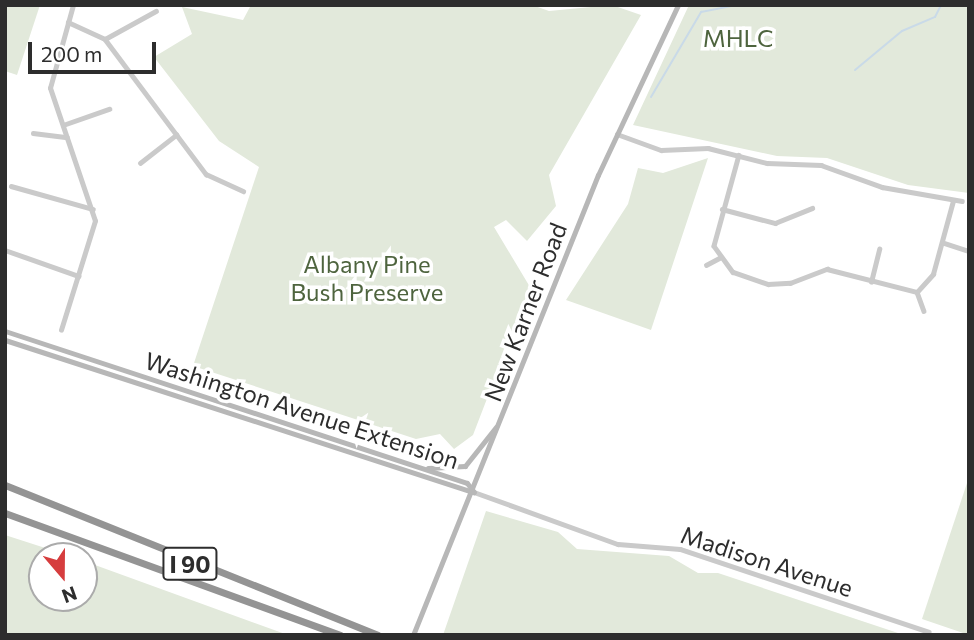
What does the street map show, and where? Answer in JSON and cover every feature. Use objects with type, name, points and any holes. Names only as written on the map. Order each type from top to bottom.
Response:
[{"type":"highway","name":"I 90","points":[[5,485],[379,635]]},
{"type":"highway","name":"I 90","points":[[5,513],[341,635]]},
{"type":"main road","name":"New Karner Road","points":[[414,633],[474,492],[617,134],[678,5]]},
{"type":"main road","name":"Washington Avenue Extension","points":[[5,331],[467,483],[474,492]]},
{"type":"main road","name":"Washington Avenue Extension","points":[[5,340],[474,492]]},
{"type":"main road","points":[[396,460],[460,468],[479,453],[503,415]]},
{"type":"street","points":[[61,330],[95,226],[93,209],[49,81],[73,5]]},
{"type":"street","points":[[105,39],[156,11]]},
{"type":"street","points":[[68,22],[105,39],[176,135],[215,182],[243,191]]},
{"type":"street","points":[[63,125],[109,109]]},
{"type":"street","points":[[33,133],[67,137]]},
{"type":"street","points":[[617,134],[652,148],[708,148],[739,155],[834,167],[882,187],[962,201]]},
{"type":"street","points":[[140,163],[176,135]]},
{"type":"street","points":[[739,155],[714,239],[719,258],[733,272],[768,284],[790,284],[827,269],[917,292]]},
{"type":"street","points":[[11,186],[93,209]]},
{"type":"street","points":[[917,292],[933,274],[944,243],[953,201]]},
{"type":"street","points":[[722,209],[775,223],[812,208]]},
{"type":"street","points":[[944,243],[969,251]]},
{"type":"street","points":[[871,282],[879,249]]},
{"type":"street","points":[[5,250],[79,276]]},
{"type":"street","points":[[706,265],[719,258]]},
{"type":"street","points":[[917,292],[924,311]]},
{"type":"street","name":"Madison Avenue","points":[[474,492],[618,544],[680,549],[929,632]]},
{"type":"green space","points":[[5,5],[40,5],[17,75],[5,71]]},
{"type":"green space","name":"Albany Pine Bush Preserve","points":[[251,5],[532,5],[549,11],[612,5],[641,15],[549,175],[556,206],[527,241],[506,220],[494,227],[530,287],[473,435],[454,449],[440,434],[416,439],[193,366],[259,167],[219,141],[154,57],[192,34],[182,7],[243,20]]},
{"type":"green space","name":"MHLC","points":[[689,5],[969,5],[969,193],[908,185],[827,158],[777,156],[633,125]]},
{"type":"green space","points":[[708,158],[651,330],[566,300],[628,204],[638,168],[663,173]]},
{"type":"green space","points":[[969,477],[969,635],[922,619]]},
{"type":"green space","points":[[486,511],[558,532],[577,549],[669,556],[698,573],[718,573],[904,635],[443,635]]},
{"type":"green space","points":[[5,535],[28,542],[28,612],[98,612],[98,566],[288,635],[5,635]]},
{"type":"waterway","points":[[651,97],[701,12],[736,5]]},
{"type":"waterway","points":[[855,70],[902,31],[935,17],[941,5]]}]
